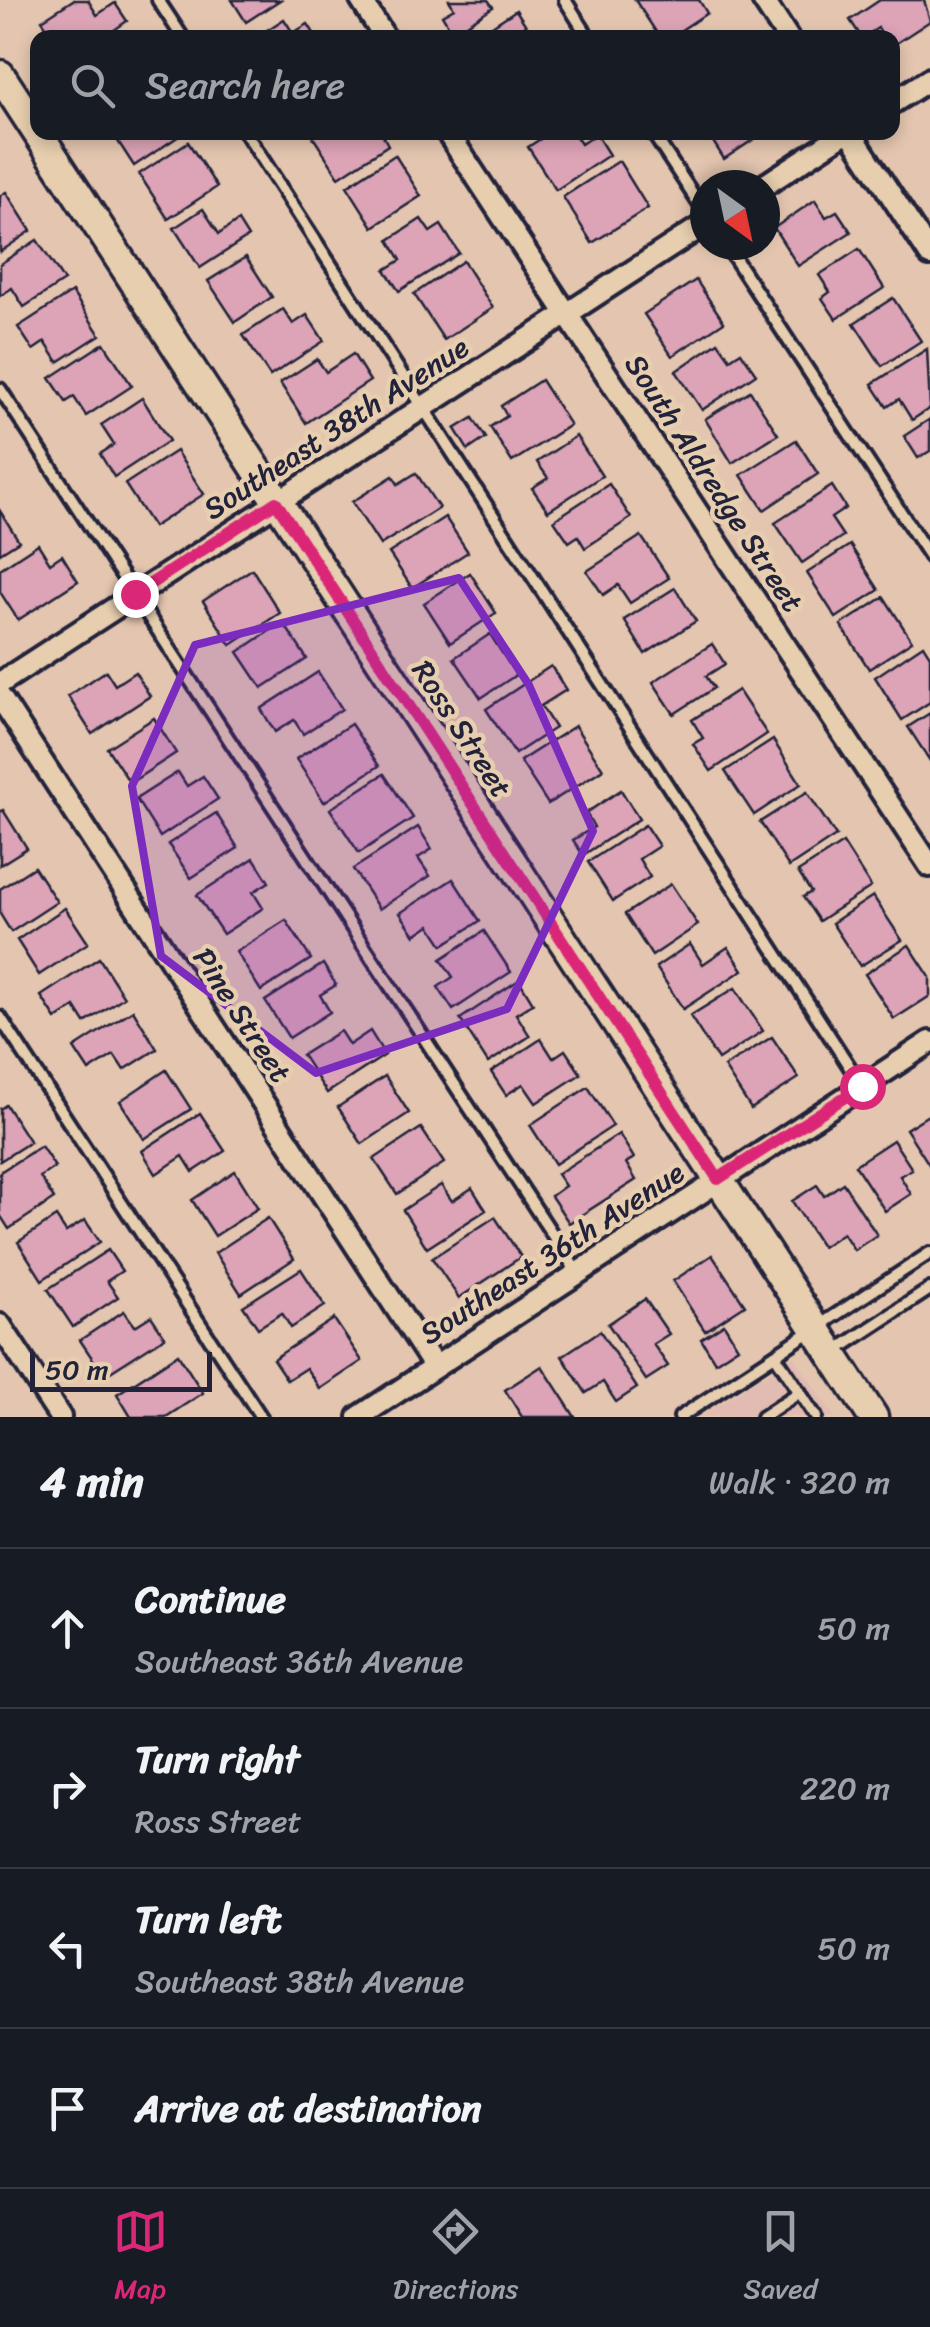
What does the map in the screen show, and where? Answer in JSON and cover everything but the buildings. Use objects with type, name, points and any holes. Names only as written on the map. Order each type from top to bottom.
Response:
[{"type":"street","points":[[361,0],[380,30]]},
{"type":"street","points":[[763,0],[783,30]]},
{"type":"street","name":"Ross Street","points":[[0,75],[30,121]]},
{"type":"street","points":[[900,98],[930,79]]},
{"type":"street","name":"Ross Street","points":[[42,140],[873,1417]]},
{"type":"street","name":"South Aldredge Street","points":[[453,140],[930,866]]},
{"type":"street","points":[[780,175],[835,140]]},
{"type":"street","points":[[853,140],[930,255]]},
{"type":"street","name":"Southeast 38th Avenue","points":[[0,682],[690,234]]},
{"type":"street","name":"Pine Street","points":[[0,697],[434,1366]]},
{"type":"street","name":"Southeast 36th Avenue","points":[[359,1417],[930,1042]]},
{"type":"street","points":[[0,1325],[60,1417]]},
{"type":"lane","points":[[158,0],[177,30]]},
{"type":"lane","points":[[565,0],[585,30]]},
{"type":"lane","points":[[249,140],[862,1086]]},
{"type":"lane","points":[[657,140],[690,191]]},
{"type":"lane","points":[[736,260],[930,557]]},
{"type":"lane","points":[[0,389],[576,1272]]},
{"type":"lane","points":[[0,1017],[261,1417]]},
{"type":"lane","points":[[680,1417],[930,1253]]},
{"type":"lane","points":[[832,1354],[930,1290]]},
{"type":"lane","points":[[775,1355],[816,1417]]},
{"type":"lane","points":[[762,1417],[800,1392]]},
{"type":"highlighted area","points":[[459,578],[529,685],[593,831],[507,1009],[316,1073],[161,956],[132,786],[195,645]]},
{"type":"shaded area","points":[[794,1356],[835,1417],[700,1417]]},
{"type":"route","points":[[135,594],[276,502],[718,1179],[862,1086]]}]
